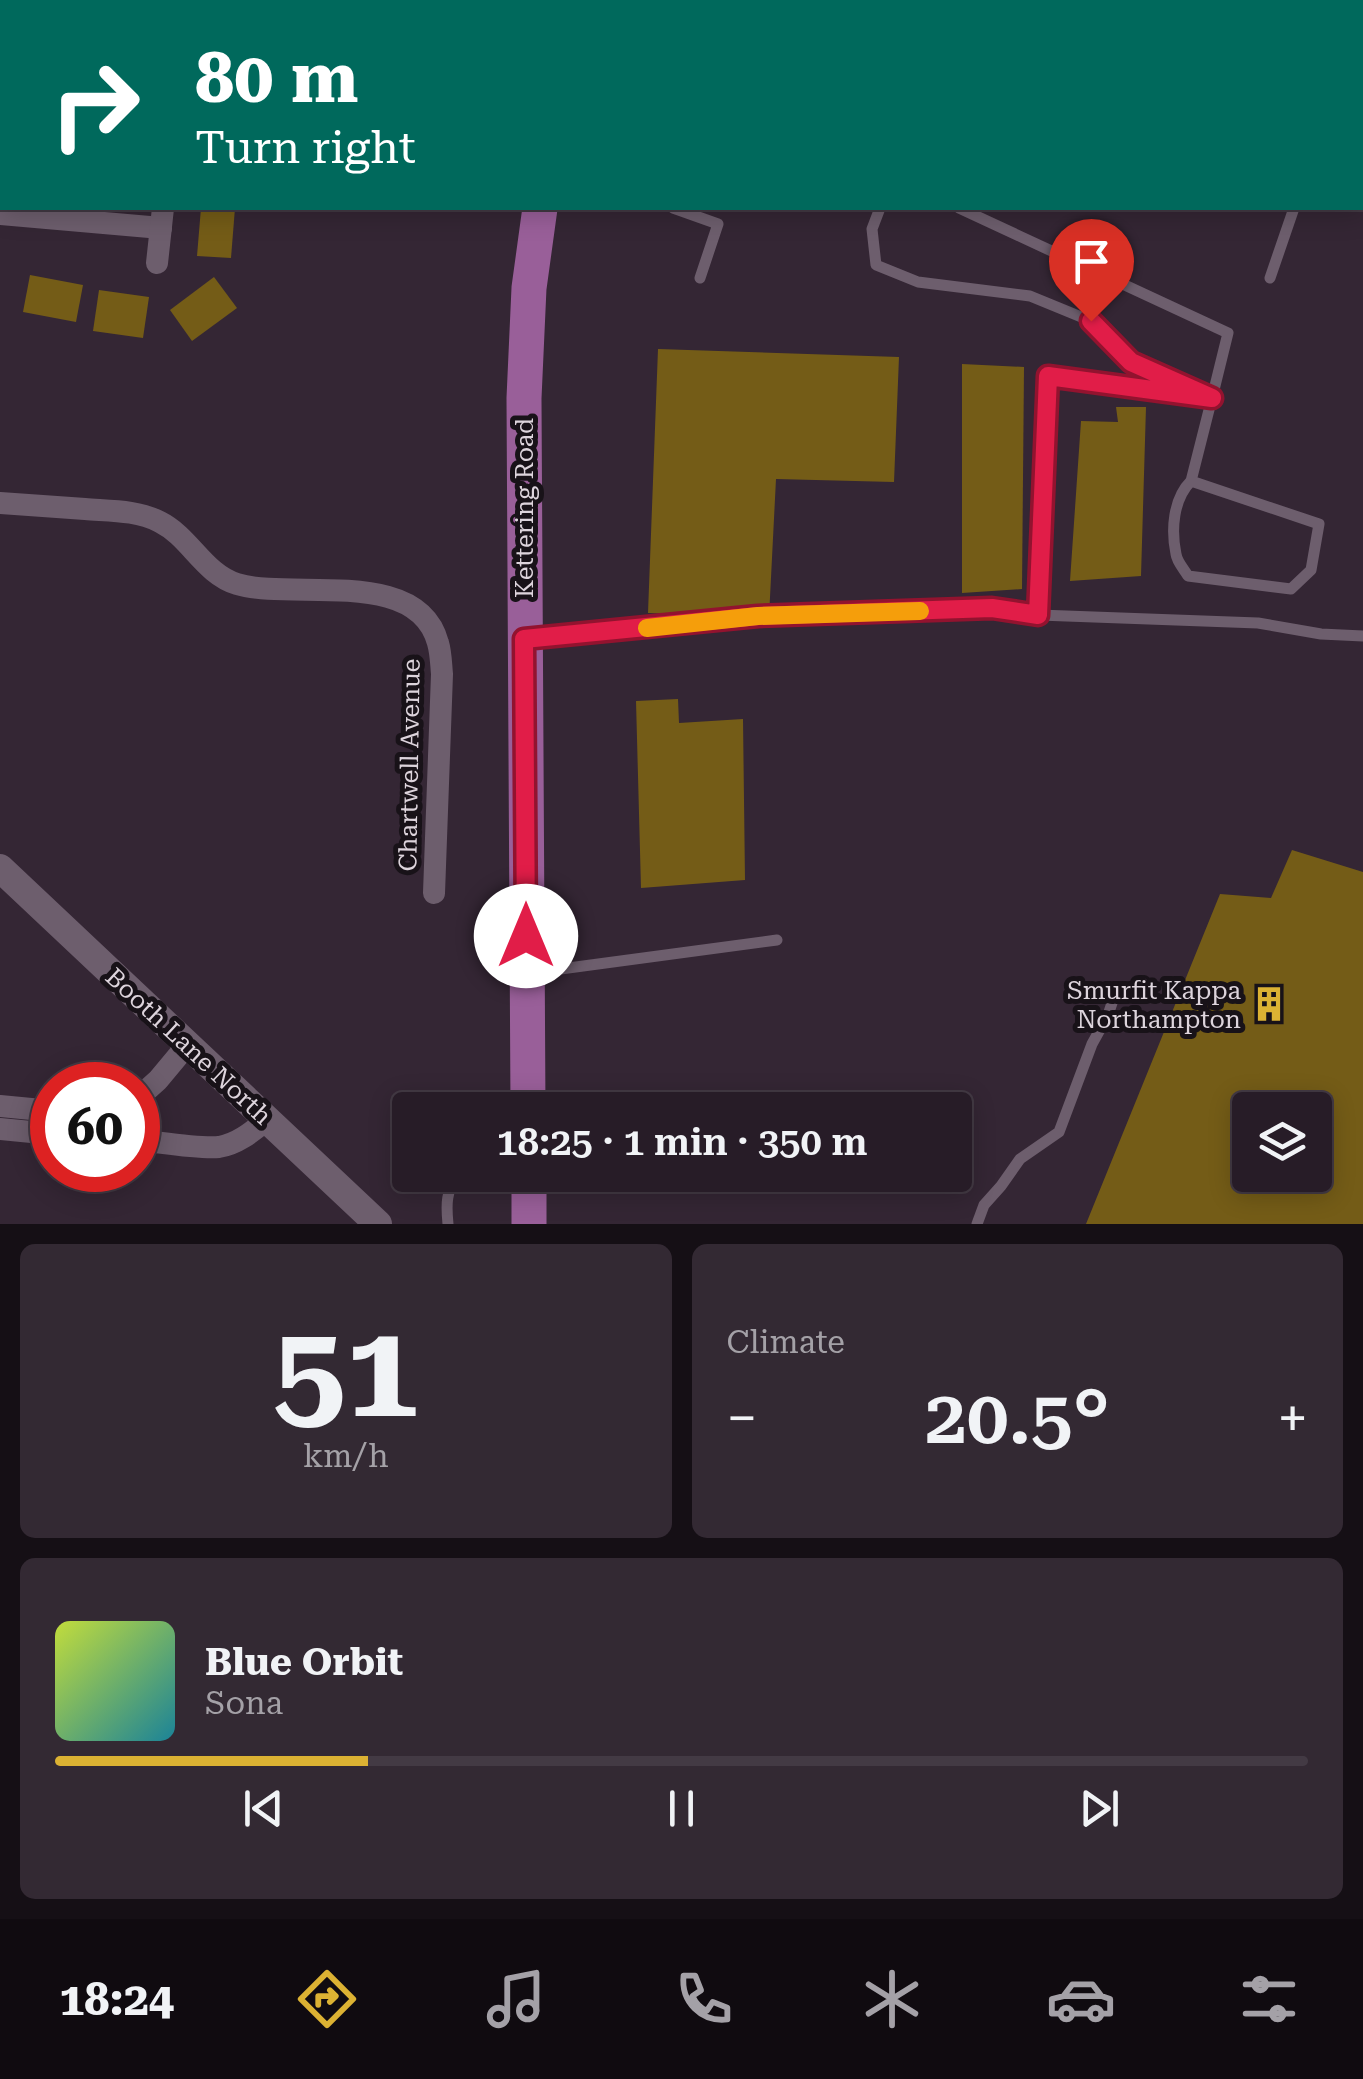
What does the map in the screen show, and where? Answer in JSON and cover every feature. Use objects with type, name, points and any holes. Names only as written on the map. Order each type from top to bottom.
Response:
[{"type":"main road","name":"Kettering Road","points":[[528,1092],[524,398],[529,288],[540,210]]},
{"type":"main road","points":[[529,1192],[529,1224]]},
{"type":"street","points":[[0,224],[1,214],[162,218],[157,263]]},
{"type":"street","name":"Chartwell Avenue","points":[[0,503],[133,512],[158,520],[176,532],[221,577],[238,584],[363,592],[392,598],[422,616],[438,641],[442,674],[434,893]]},
{"type":"street","name":"Booth Lane North","points":[[0,868],[378,1224]]},
{"type":"street","points":[[160,1078],[188,1044]]},
{"type":"street","points":[[0,1106],[30,1108]]},
{"type":"street","points":[[160,1142],[218,1147],[235,1142],[268,1119]]},
{"type":"street","points":[[0,1129],[30,1132]]},
{"type":"lane","points":[[679,210],[718,224],[700,278]]},
{"type":"lane","points":[[879,210],[872,230],[876,264],[918,282],[1030,296],[1091,321],[1131,362],[1212,398]]},
{"type":"lane","points":[[963,210],[1228,333],[1191,481],[1182,490],[1175,510],[1176,557],[1188,576],[1291,589],[1311,570],[1318,524],[1191,481]]},
{"type":"lane","points":[[1270,278],[1293,210]]},
{"type":"lane","points":[[1038,615],[1048,376],[1212,398]]},
{"type":"lane","points":[[524,639],[758,616],[992,608],[1038,615],[1258,624],[1363,636]]},
{"type":"lane","points":[[527,974],[777,940]]},
{"type":"lane","points":[[977,1224],[984,1205],[1020,1159],[1059,1132],[1116,992]]},
{"type":"lane","points":[[448,1192],[448,1224]]},
{"type":"building","points":[[201,210],[235,210],[231,258],[197,256]]},
{"type":"building","points":[[30,275],[83,285],[76,322],[23,312]]},
{"type":"building","points":[[214,277],[237,308],[192,341],[170,310]]},
{"type":"building","points":[[99,290],[149,297],[143,338],[93,331]]},
{"type":"building","points":[[658,349],[899,357],[894,482],[776,479],[769,617],[648,613]]},
{"type":"building","points":[[962,364],[1024,367],[1022,589],[962,593]]},
{"type":"building","points":[[1116,407],[1146,407],[1141,576],[1070,581],[1081,421],[1118,422]]},
{"type":"building","points":[[678,699],[679,723],[743,719],[745,880],[641,888],[636,701]]},
{"type":"building","name":"Smurfit Kappa Northampton","points":[[1292,850],[1363,872],[1363,1224],[1086,1224],[1220,894],[1271,898]]},
{"type":"slow traffic","points":[[647,628],[758,616],[920,611]]},
{"type":"place","name":"Smurfit Kappa Northampton","points":[[1269,1004]]},
{"type":"route","points":[[526,936],[524,639],[758,616],[992,608],[1038,615],[1048,376],[1212,398],[1131,362],[1091,321]]}]
